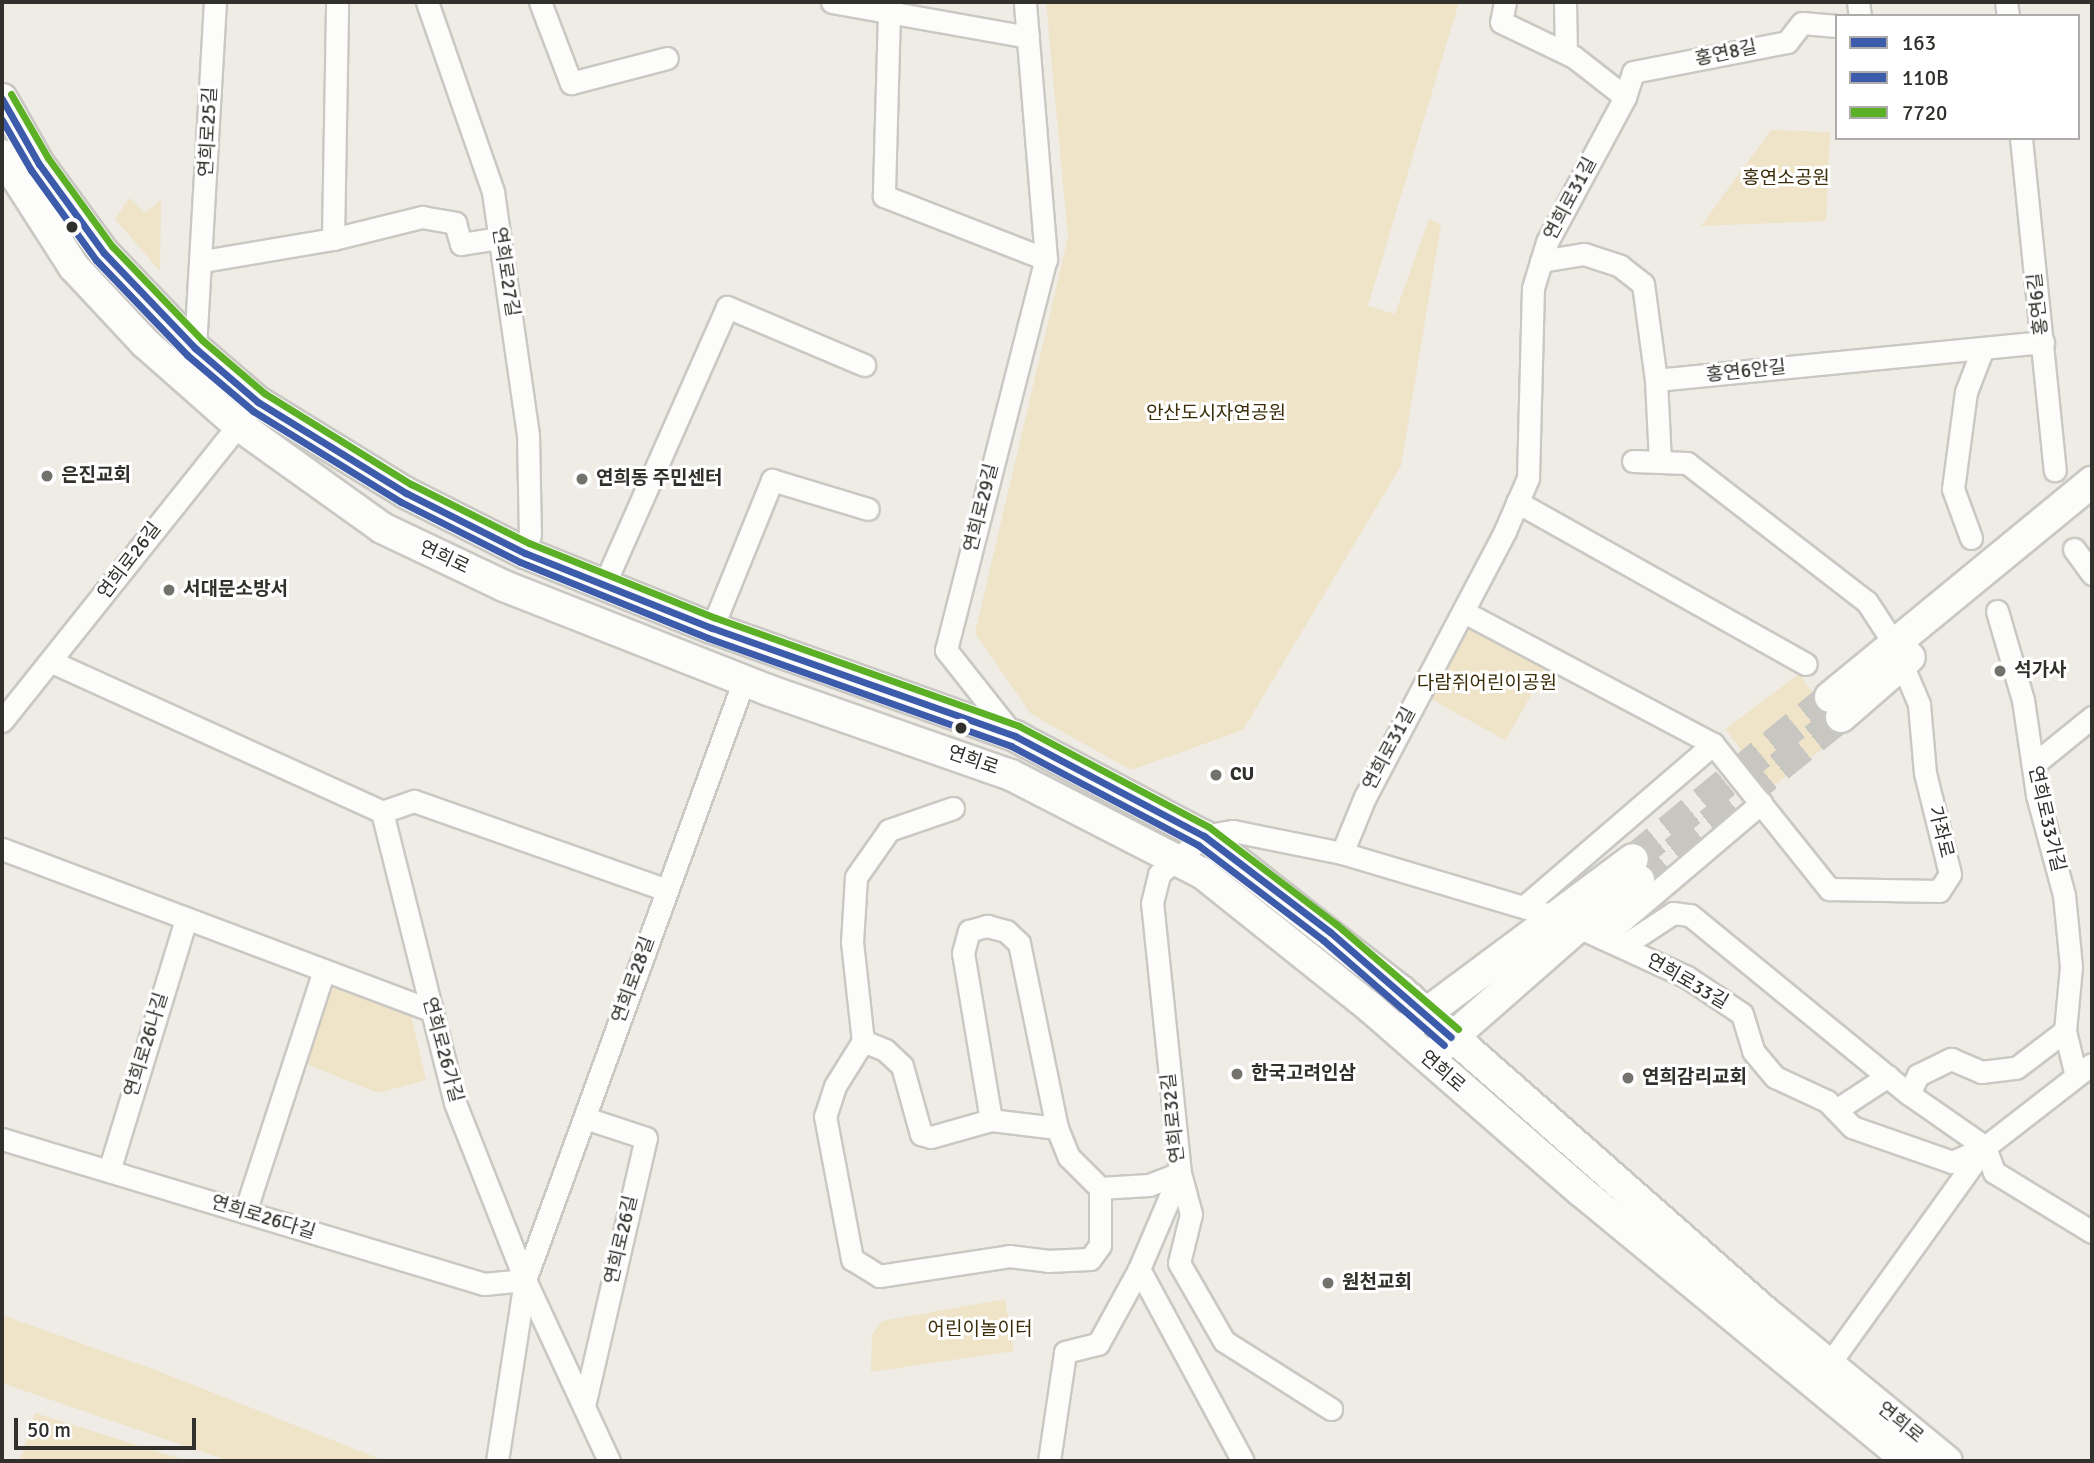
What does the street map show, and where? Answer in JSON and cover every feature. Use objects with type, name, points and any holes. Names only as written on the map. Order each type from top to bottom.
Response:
[{"type":"main road","name":"연희로","points":[[2,99],[39,164],[104,253],[195,348],[258,401],[406,493],[526,553],[712,628],[1015,736],[1204,836],[1330,932],[1829,1364],[1947,1461]]},
{"type":"main road","name":"연희로","points":[[2,156],[74,267],[145,343],[237,424],[382,528],[504,586],[744,680],[1011,775],[1202,873],[1399,1034],[1909,1461]]},
{"type":"main road","points":[[1835,707],[2092,482]]},
{"type":"main road","points":[[1898,654],[2092,508]]},
{"type":"main road","points":[[1399,1034],[1425,1013],[1565,921],[1636,869]]},
{"type":"main road","points":[[1429,1059],[1565,921]]},
{"type":"street","name":"연희로25길","points":[[195,348],[203,261],[215,2]]},
{"type":"street","points":[[333,239],[337,2]]},
{"type":"street","name":"연희로27길","points":[[427,2],[494,192],[528,434],[530,534],[526,553]]},
{"type":"street","points":[[540,2],[572,83],[667,58]]},
{"type":"street","points":[[832,2],[1028,37]]},
{"type":"street","name":"연희로29길","points":[[1015,736],[946,650],[1046,259],[1025,2]]},
{"type":"street","points":[[1505,2],[1501,22],[1566,53],[1625,97]]},
{"type":"street","points":[[1566,2],[1566,53]]},
{"type":"street","points":[[889,12],[884,196],[1046,259]]},
{"type":"street","name":"홍연8길","points":[[1625,97],[1633,72],[1787,42],[1802,23],[1835,26]]},
{"type":"street","name":"연희로31길","points":[[1342,853],[1364,797],[1464,612],[1528,478],[1533,288],[1546,242],[1625,97]]},
{"type":"street","name":"홍연6길","points":[[2021,140],[2055,470]]},
{"type":"street","points":[[203,261],[333,239],[422,217],[455,223],[461,244],[499,239]]},
{"type":"street","points":[[1541,261],[1584,254],[1620,266],[1643,284],[1656,380],[1660,462]]},
{"type":"street","points":[[604,585],[727,307],[864,365]]},
{"type":"street","name":"홍연6안길","points":[[1656,380],[2043,342]]},
{"type":"street","points":[[1970,538],[1953,489],[1966,392],[1983,348]]},
{"type":"street","name":"연희로26길","points":[[2,721],[52,662],[237,424],[258,401]]},
{"type":"street","points":[[1633,461],[1687,463],[1857,594],[1898,654]]},
{"type":"street","points":[[712,628],[772,480],[868,509]]},
{"type":"street","points":[[1517,502],[1807,664]]},
{"type":"street","points":[[2074,549],[2092,574]]},
{"type":"street","name":"연희로33가길","points":[[1997,611],[2023,700],[2033,765],[2064,895],[2071,967],[2065,1031],[2084,1070]]},
{"type":"street","points":[[1204,836],[1233,831],[1342,853],[1565,921],[1761,803],[1735,778],[1713,744],[1464,612]]},
{"type":"street","name":"가좌로","points":[[1761,803],[1829,889],[1939,891],[1950,874],[1925,773],[1919,704],[1898,654]]},
{"type":"street","points":[[52,662],[382,812],[414,801],[667,890]]},
{"type":"street","name":"연희로28길","points":[[497,1461],[526,1280],[744,680]]},
{"type":"street","points":[[2033,765],[2092,717]]},
{"type":"street","points":[[1565,921],[1713,744]]},
{"type":"street","points":[[953,808],[889,830],[856,877],[852,942],[863,1041],[835,1086],[825,1116],[852,1259],[864,1270],[879,1276],[1009,1256],[1047,1261],[1090,1259],[1100,1245],[1100,1188],[1069,1157],[1057,1128],[1026,961],[1019,943],[1006,931],[987,926],[969,931],[963,953],[991,1121]]},
{"type":"street","name":"연희로26가길","points":[[382,812],[455,1103],[526,1280]]},
{"type":"street","name":"연희로32길","points":[[1049,1461],[1065,1352],[1098,1344],[1139,1269],[1180,1173],[1152,903],[1158,874],[1173,858],[1204,836]]},
{"type":"street","points":[[2,849],[432,1011]]},
{"type":"street","points":[[1623,946],[1673,913],[1690,915],[1909,1094],[1985,1147],[1994,1172],[2090,1224]]},
{"type":"street","name":"연희로26나길","points":[[109,1171],[186,919]]},
{"type":"street","name":"연희로33길","points":[[1565,921],[1687,977],[1742,1014],[1753,1051],[1775,1077],[1827,1101],[1852,1127],[1952,1162],[1985,1147],[2084,1070]]},
{"type":"street","points":[[245,1212],[324,971]]},
{"type":"street","points":[[1909,1094],[1918,1075],[1951,1059],[1982,1072],[2016,1068],[2065,1031]]},
{"type":"street","points":[[863,1041],[885,1050],[902,1066],[921,1134],[931,1137],[991,1121],[1057,1128]]},
{"type":"street","points":[[1836,1110],[1888,1076]]},
{"type":"street","name":"연희로26길","points":[[584,1118],[646,1138],[584,1406]]},
{"type":"street","name":"연희로26다길","points":[[2,1139],[484,1284],[526,1280]]},
{"type":"street","name":"연희로33길","points":[[1829,1364],[1985,1147]]},
{"type":"street","points":[[1100,1188],[1149,1185],[1180,1173],[1191,1214],[1179,1264],[1224,1341],[1331,1409]]},
{"type":"street","points":[[1139,1269],[1243,1461]]},
{"type":"street","points":[[526,1280],[609,1461]]},
{"type":"green space","name":"안산도시자연공원","points":[[1046,2],[1459,2],[1368,306],[1395,314],[1429,219],[1441,225],[1401,466],[1243,730],[1131,770],[1031,714],[975,633],[1068,237]]},
{"type":"green space","name":"홍연소공원","points":[[1771,130],[1830,132],[1826,221],[1701,226]]},
{"type":"green space","points":[[129,198],[145,213],[161,200],[160,271],[115,219]]},
{"type":"green space","name":"다람쥐어린이공원","points":[[1468,627],[1545,670],[1506,741],[1429,698]]},
{"type":"green space","points":[[1799,674],[1844,733],[1770,788],[1726,729]]},
{"type":"green space","points":[[331,985],[411,1016],[426,1080],[378,1093],[302,1062]]},
{"type":"green space","name":"어린이놀이터","points":[[1005,1299],[1014,1351],[871,1372],[872,1335],[882,1321]]},
{"type":"green space","points":[[2,1315],[158,1371],[385,1461],[229,1461],[2,1383]]},
{"type":"green space","points":[[35,1413],[188,1461],[20,1461]]},
{"type":"tunnel","points":[[1633,859],[1830,697]]},
{"type":"tunnel","points":[[1639,880],[1841,717]]},
{"type":"transit line","name":"7720","points":[[11,94],[48,158],[112,246],[202,340],[264,393],[411,484],[529,543],[716,618],[1019,726],[1209,827],[1336,924],[1458,1029]]},
{"type":"transit line","name":"163","points":[[2,99],[39,164],[104,253],[195,348],[258,402],[406,493],[525,553],[712,628],[1015,736],[1204,836],[1330,932],[1451,1037]]},
{"type":"transit line","name":"110B","points":[[2,120],[31,170],[96,260],[187,355],[253,411],[401,502],[520,562],[708,638],[1011,746],[1198,845],[1323,940],[1444,1045]]},
{"type":"place","name":"은진교회","points":[[47,476]]},
{"type":"place","name":"연희동 주민센터","points":[[582,479]]},
{"type":"place","name":"서대문소방서","points":[[169,590]]},
{"type":"place","name":"석가사","points":[[2000,671]]},
{"type":"place","name":"CU","points":[[1216,775]]},
{"type":"place","name":"한국고려인삼","points":[[1237,1074]]},
{"type":"place","name":"연희감리교회","points":[[1628,1078]]},
{"type":"place","name":"원천교회","points":[[1328,1283]]}]
